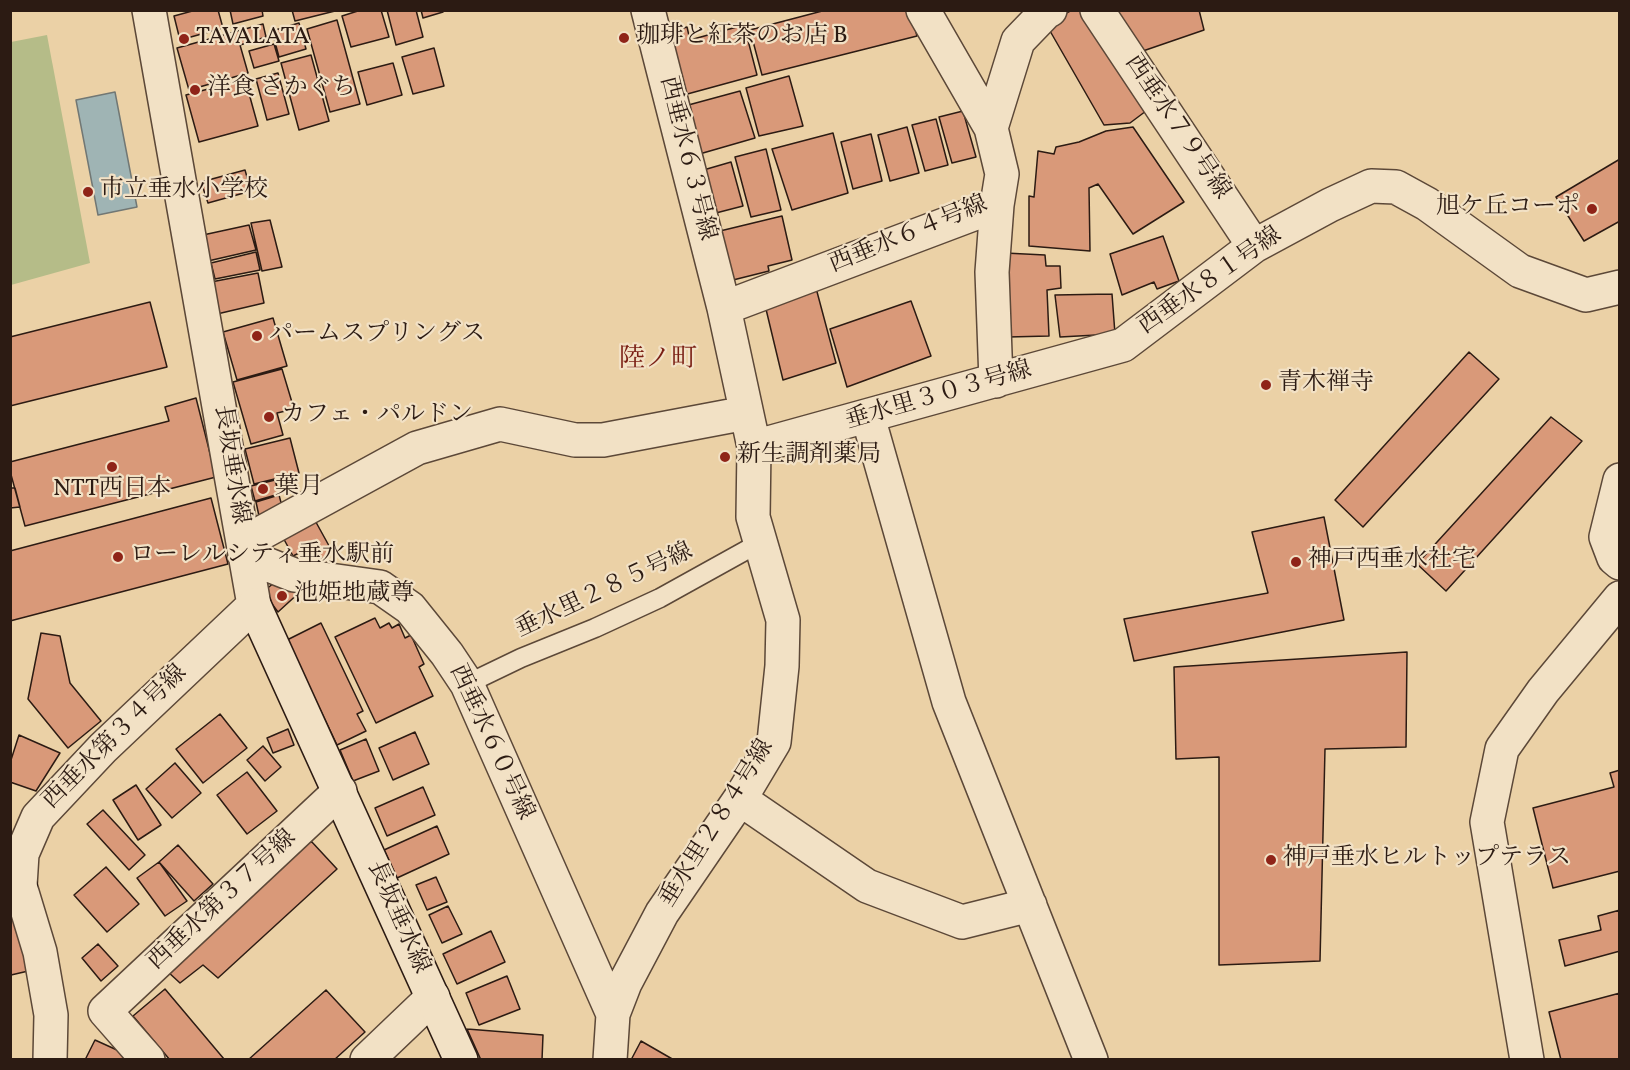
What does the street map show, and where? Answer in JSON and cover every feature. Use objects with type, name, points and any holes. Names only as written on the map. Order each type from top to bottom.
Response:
[{"type":"street","name":"長坂垂水線","points":[[149,10],[255,604],[461,1059]]},
{"type":"street","name":"西垂水６３号線","points":[[648,10],[724,308]]},
{"type":"street","name":"西垂水６４号線","points":[[724,308],[997,205],[1002,174],[991,128],[923,10]]},
{"type":"street","points":[[991,128],[1018,41],[1050,10]]},
{"type":"street","name":"西垂水７９号線","points":[[1097,10],[1254,246]]},
{"type":"street","name":"西垂水８１号線","points":[[1123,345],[1254,246],[1330,205],[1371,186],[1396,187],[1427,204],[1520,271],[1586,295],[1620,287]]},
{"type":"street","points":[[996,381],[992,272],[997,205]]},
{"type":"street","name":"垂水里２８４号線","points":[[613,1014],[625,983],[662,913],[740,799],[774,742],[782,666],[783,620],[753,518],[754,447],[724,308]]},
{"type":"street","name":"垂水里３０３号線","points":[[754,447],[1123,345]]},
{"type":"street","points":[[244,549],[417,448],[500,424],[575,440],[603,440],[746,412]]},
{"type":"street","points":[[868,417],[949,702],[1091,1059]]},
{"type":"street","points":[[1620,480],[1606,537],[1614,558],[1620,563]]},
{"type":"street","name":"西垂水６０号線","points":[[244,549],[294,575],[380,587],[410,608],[447,654],[467,684],[613,1014]]},
{"type":"street","points":[[1527,1059],[1487,822],[1495,780],[1502,749],[1543,691],[1620,598]]},
{"type":"street","name":"西垂水第３４号線","points":[[15,887],[22,854],[38,817],[103,748],[255,604]]},
{"type":"street","name":"西垂水第３７号線","points":[[148,1059],[105,1011],[340,791]]},
{"type":"street","points":[[740,799],[867,886],[962,922],[1030,905]]},
{"type":"street","points":[[15,887],[40,952],[51,1015],[50,1059]]},
{"type":"street","points":[[367,1059],[433,997]]},
{"type":"street","points":[[610,1059],[613,1014]]},
{"type":"lane","name":"垂水里２８５号線","points":[[467,684],[520,658],[595,628],[660,598],[761,542]]},
{"type":"green space","points":[[47,35],[90,263],[11,285],[11,42]]},
{"type":"shaded area","points":[[115,92],[137,207],[98,215],[76,100]]},
{"type":"building","points":[[196,10],[218,10],[223,28],[180,40],[174,16]]},
{"type":"building","points":[[230,10],[262,10],[263,16],[233,24]]},
{"type":"building","points":[[292,10],[334,10],[335,11],[295,21]]},
{"type":"building","points":[[361,10],[381,10],[389,37],[351,47],[342,16]]},
{"type":"building","points":[[387,10],[416,10],[423,37],[396,45]]},
{"type":"building","points":[[421,10],[443,10],[443,12],[423,18]]},
{"type":"building","points":[[826,10],[910,10],[917,36],[762,75],[750,30]]},
{"type":"building","points":[[1072,10],[1083,10],[1150,108],[1130,123],[1104,125],[1046,24]]},
{"type":"building","points":[[1117,10],[1199,10],[1204,30],[1140,52]]},
{"type":"building","points":[[337,20],[360,104],[330,112],[307,29]]},
{"type":"building","points":[[299,23],[306,49],[279,57],[272,31]]},
{"type":"building","points":[[263,24],[266,37],[240,45],[248,73],[189,90],[177,48]]},
{"type":"building","points":[[744,25],[757,75],[680,96],[664,34],[687,27],[690,40]]},
{"type":"building","points":[[274,44],[279,61],[254,68],[249,51]]},
{"type":"building","points":[[434,48],[444,86],[413,94],[402,57]]},
{"type":"building","points":[[311,55],[329,121],[299,130],[281,63]]},
{"type":"building","points":[[393,63],[402,95],[367,105],[358,72]]},
{"type":"building","points":[[278,73],[289,114],[267,120],[256,79]]},
{"type":"building","points":[[789,76],[803,126],[759,136],[746,88]]},
{"type":"building","points":[[245,79],[258,126],[199,142],[186,95]]},
{"type":"building","points":[[740,91],[755,138],[696,155],[681,107]]},
{"type":"building","points":[[963,111],[976,157],[952,163],[939,117]]},
{"type":"building","points":[[936,119],[948,165],[925,171],[912,125]]},
{"type":"building","points":[[907,127],[919,173],[890,181],[878,135]]},
{"type":"building","points":[[1133,127],[1184,202],[1133,234],[1098,184],[1089,188],[1090,251],[1029,246],[1029,196],[1034,197],[1038,151],[1054,154],[1056,147],[1079,142],[1106,131]]},
{"type":"building","points":[[833,133],[848,193],[792,210],[772,149]]},
{"type":"building","points":[[871,134],[882,181],[853,189],[841,142]]},
{"type":"building","points":[[766,149],[781,210],[751,217],[735,157]]},
{"type":"building","name":"旭ケ丘コーポ","points":[[1620,159],[1620,221],[1584,241],[1556,197]]},
{"type":"building","points":[[731,162],[743,206],[712,214],[700,171]]},
{"type":"building","points":[[245,170],[251,191],[208,203],[201,182]]},
{"type":"building","points":[[782,216],[792,260],[768,266],[769,271],[733,280],[720,231]]},
{"type":"building","points":[[270,220],[282,267],[262,271],[251,223]]},
{"type":"building","points":[[249,225],[256,250],[208,261],[203,235]]},
{"type":"building","points":[[1163,236],[1179,281],[1157,289],[1154,282],[1122,295],[1110,254]]},
{"type":"building","points":[[256,252],[260,270],[215,279],[211,263]]},
{"type":"building","points":[[1005,253],[1045,255],[1046,266],[1060,266],[1061,288],[1047,290],[1049,336],[1008,337]]},
{"type":"building","points":[[258,273],[264,303],[217,314],[211,282]]},
{"type":"building","points":[[816,288],[836,363],[783,380],[765,305]]},
{"type":"building","points":[[1112,294],[1115,334],[1060,337],[1055,295]]},
{"type":"building","points":[[911,301],[931,356],[847,387],[830,329]]},
{"type":"building","points":[[150,302],[167,367],[10,406],[10,337]]},
{"type":"building","points":[[273,318],[287,366],[237,380],[223,332]]},
{"type":"building","name":"神戸西垂水社宅","points":[[1469,352],[1499,379],[1363,527],[1335,500]]},
{"type":"building","points":[[282,369],[294,409],[277,413],[283,435],[251,444],[233,382]]},
{"type":"building","name":"NTT西日本","points":[[196,398],[216,477],[25,526],[10,471],[10,462],[169,421],[165,407]]},
{"type":"building","name":"神戸西垂水社宅","points":[[1551,417],[1582,441],[1446,591],[1417,564]]},
{"type":"building","points":[[290,438],[299,473],[254,484],[245,449]]},
{"type":"building","points":[[275,480],[279,494],[255,501],[251,486]]},
{"type":"building","points":[[10,488],[15,488],[20,507],[10,508]]},
{"type":"building","points":[[279,495],[283,510],[259,516],[256,502]]},
{"type":"building","name":"ローレルシティ垂水駅前","points":[[211,498],[228,564],[10,621],[10,551]]},
{"type":"building","points":[[312,515],[333,553],[312,564],[305,550],[293,556],[280,532]]},
{"type":"building","name":"神戸西垂水社宅","points":[[1324,517],[1344,620],[1134,661],[1124,619],[1268,593],[1252,532]]},
{"type":"building","points":[[282,576],[301,591],[278,612],[263,592]]},
{"type":"building","points":[[375,618],[380,628],[389,623],[392,628],[399,624],[405,638],[411,635],[424,664],[419,667],[433,696],[376,723],[335,637]]},
{"type":"building","points":[[321,623],[363,711],[357,714],[366,731],[337,745],[287,640]]},
{"type":"building","points":[[41,633],[60,636],[70,683],[101,721],[68,748],[28,699]]},
{"type":"building","name":"神戸垂水ヒルトップテラス","points":[[1407,652],[1406,747],[1325,749],[1320,961],[1219,965],[1219,757],[1176,759],[1174,667]]},
{"type":"building","points":[[220,714],[247,748],[203,783],[176,749]]},
{"type":"building","points":[[288,729],[294,745],[273,753],[267,738]]},
{"type":"building","points":[[415,732],[429,764],[393,780],[379,748]]},
{"type":"building","points":[[19,735],[60,753],[36,791],[10,782],[10,763]]},
{"type":"building","points":[[366,739],[379,771],[353,781],[340,750]]},
{"type":"building","points":[[263,746],[281,767],[265,781],[247,760]]},
{"type":"building","points":[[175,763],[201,793],[172,818],[146,789]]},
{"type":"building","points":[[1620,770],[1620,871],[1553,888],[1533,808],[1614,787],[1610,773]]},
{"type":"building","points":[[247,772],[277,811],[247,834],[217,795]]},
{"type":"building","points":[[136,785],[161,825],[138,840],[113,800]]},
{"type":"building","points":[[423,787],[435,815],[387,836],[375,808]]},
{"type":"building","points":[[103,810],[145,855],[129,870],[87,824]]},
{"type":"building","points":[[437,826],[449,854],[397,878],[384,850]]},
{"type":"building","points":[[311,841],[337,869],[218,978],[203,965],[180,983],[167,971]]},
{"type":"building","points":[[178,845],[213,884],[194,901],[159,862]]},
{"type":"building","points":[[159,862],[187,901],[165,916],[137,878]]},
{"type":"building","points":[[106,867],[139,904],[107,932],[74,895]]},
{"type":"building","points":[[436,877],[447,902],[427,910],[416,885]]},
{"type":"building","points":[[448,906],[462,934],[442,943],[429,915]]},
{"type":"building","points":[[10,909],[37,969],[11,975],[10,973]]},
{"type":"building","points":[[1620,910],[1620,951],[1565,966],[1559,940],[1601,930],[1598,916]]},
{"type":"building","points":[[491,931],[505,962],[457,984],[443,954]]},
{"type":"building","points":[[98,944],[118,966],[101,981],[82,958]]},
{"type":"building","points":[[507,976],[520,1009],[479,1025],[466,993]]},
{"type":"building","points":[[165,989],[223,1060],[170,1060],[133,1016]]},
{"type":"building","points":[[326,990],[365,1032],[334,1060],[248,1060]]},
{"type":"building","points":[[1620,993],[1620,1060],[1561,1060],[1549,1012]]},
{"type":"building","points":[[467,1029],[543,1035],[542,1060],[481,1060]]},
{"type":"building","points":[[95,1040],[128,1055],[126,1060],[85,1060]]},
{"type":"building","points":[[641,1041],[674,1060],[631,1060]]},
{"type":"place","name":"珈琲と紅茶のお店 B","points":[[624,38]]},
{"type":"place","name":"TAVALATA","points":[[184,39]]},
{"type":"place","name":"洋食 さかぐち","points":[[195,90]]},
{"type":"place","name":"市立垂水小学校","points":[[88,192]]},
{"type":"place","name":"旭ケ丘コーポ","points":[[1592,209]]},
{"type":"place","name":"パームスプリングス","points":[[257,336]]},
{"type":"place","name":"青木禅寺","points":[[1266,385]]},
{"type":"place","name":"カフェ・パルドン","points":[[269,417]]},
{"type":"place","name":"新生調剤薬局","points":[[725,457]]},
{"type":"place","name":"NTT西日本","points":[[112,467]]},
{"type":"place","name":"葉月","points":[[263,489]]},
{"type":"place","name":"ローレルシティ垂水駅前","points":[[118,557]]},
{"type":"place","name":"神戸西垂水社宅","points":[[1296,562]]},
{"type":"place","name":"池姫地蔵尊","points":[[282,596]]},
{"type":"place","name":"神戸垂水ヒルトップテラス","points":[[1271,860]]},
{"type":"district","name":"陸ノ町","points":[[658,361]]}]
